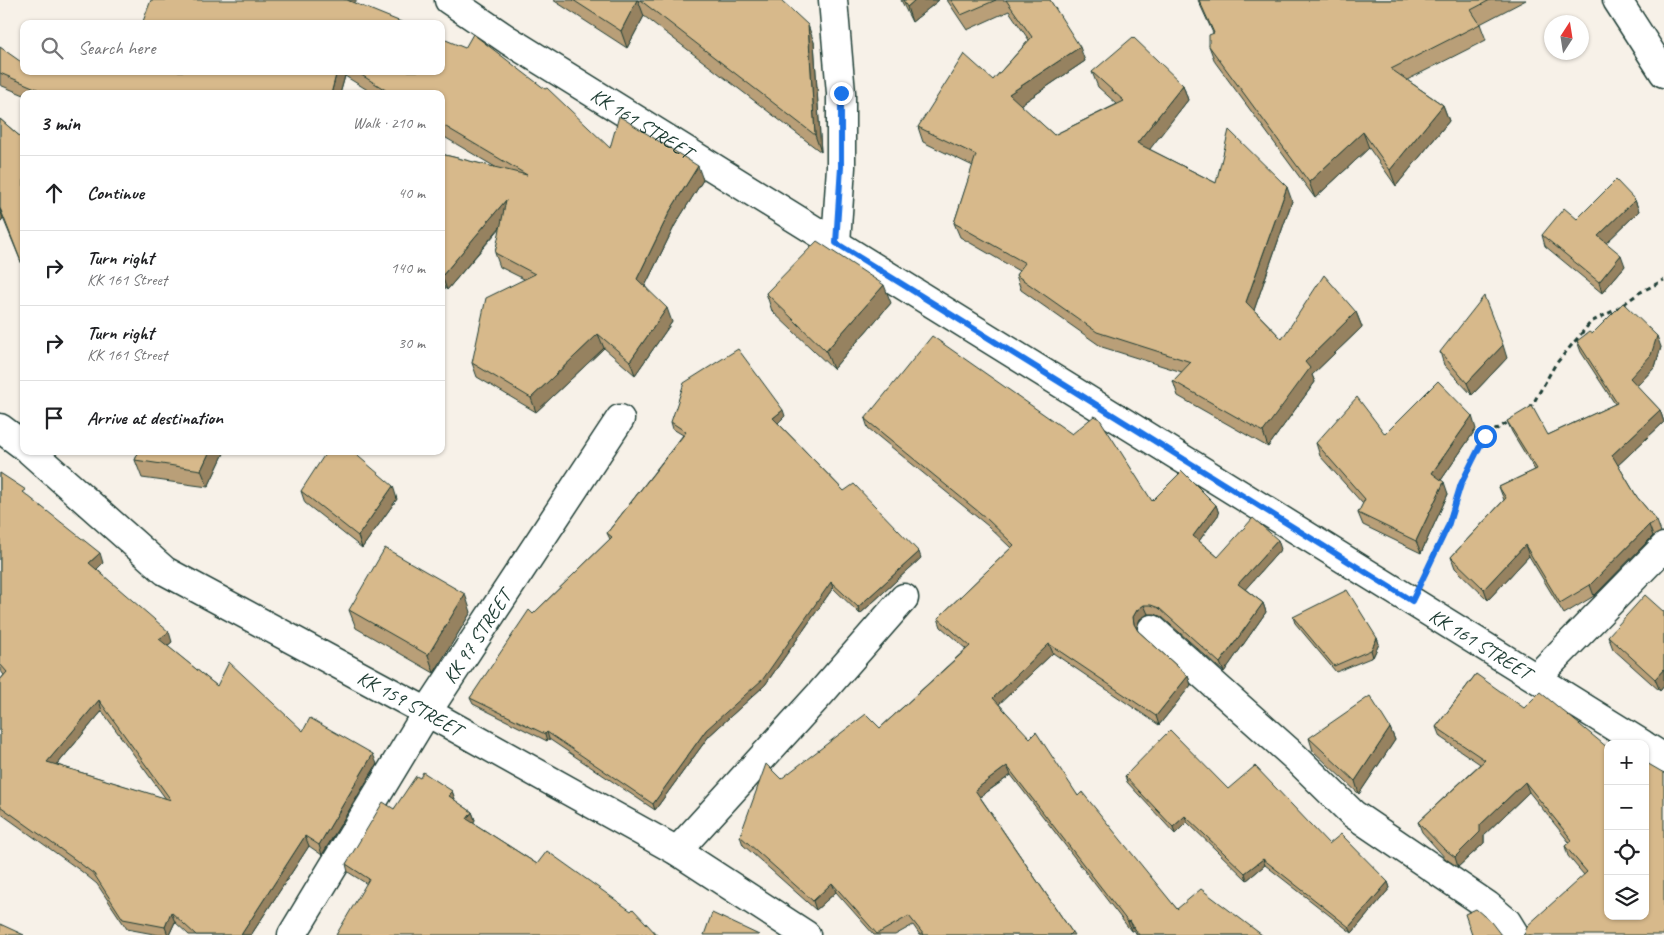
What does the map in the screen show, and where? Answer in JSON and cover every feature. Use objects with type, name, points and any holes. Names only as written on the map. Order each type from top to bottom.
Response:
[{"type":"street","name":"KK 161 STREET","points":[[449,0],[508,40],[1636,740]]},
{"type":"street","points":[[833,0],[841,93],[841,167],[836,243]]},
{"type":"street","points":[[1617,0],[1664,73]]},
{"type":"street","name":"KK 97 STREET","points":[[292,935],[427,712],[620,418]]},
{"type":"street","points":[[0,428],[20,443]]},
{"type":"street","name":"KK 159 STREET","points":[[34,455],[165,571],[427,712],[677,851],[806,935]]},
{"type":"street","points":[[1536,678],[1664,547]]},
{"type":"street","points":[[677,851],[821,693],[904,598]]},
{"type":"street","points":[[1152,629],[1295,757],[1352,814],[1486,905],[1507,922],[1515,935]]},
{"type":"street","points":[[1649,749],[1664,758]]},
{"type":"path","points":[[1522,414],[1530,410],[1555,365],[1591,322],[1617,309],[1639,293],[1664,280]]},
{"type":"path","points":[[1412,601],[1448,526],[1461,484],[1485,436],[1515,418]]},
{"type":"building","points":[[151,0],[347,0],[396,20],[144,20]]},
{"type":"building","points":[[573,0],[637,0],[621,31]]},
{"type":"building","points":[[640,0],[781,0],[808,25],[815,135]]},
{"type":"building","points":[[903,0],[915,0],[907,7]]},
{"type":"building","points":[[951,0],[996,0],[961,15]]},
{"type":"building","points":[[1006,0],[1050,0],[1080,47],[1009,94],[1054,135],[1124,101],[1092,72],[1133,37],[1183,85],[1137,143],[1216,183],[1229,130],[1287,187],[1246,302],[1282,339],[1324,275],[1356,312],[1305,362],[1310,368],[1263,432],[1173,381],[1191,362],[1097,332],[1016,275],[1025,263],[954,223],[976,155],[918,127],[964,54],[993,80],[1032,37]]},
{"type":"building","points":[[1199,0],[1490,0],[1471,10],[1480,24],[1391,69],[1443,105],[1390,170],[1363,132],[1309,182],[1209,46],[1209,35],[1214,33]]},
{"type":"building","points":[[473,34],[545,89],[547,88],[610,148],[619,116],[698,166],[670,211],[637,279],[667,308],[630,361],[598,334],[531,398],[472,363],[486,298],[535,274],[495,253],[506,200],[445,272],[445,155],[527,175],[445,126],[445,90],[386,90],[361,75],[445,75],[445,40],[465,48]]},
{"type":"building","points":[[0,47],[20,61],[20,75],[336,75],[332,90],[40,90],[0,73]]},
{"type":"building","points":[[0,119],[20,136],[20,259],[0,208]]},
{"type":"building","points":[[1616,180],[1635,200],[1598,236],[1621,255],[1599,282],[1542,235],[1564,208],[1577,219]]},
{"type":"building","points":[[817,241],[884,285],[826,351],[766,293]]},
{"type":"building","points":[[1484,296],[1503,345],[1467,383],[1440,352]]},
{"type":"building","points":[[1623,303],[1657,336],[1651,355],[1630,378],[1660,410],[1612,455],[1637,497],[1657,521],[1649,525],[1590,585],[1560,603],[1525,545],[1484,589],[1451,557],[1506,498],[1499,487],[1537,469],[1507,421],[1532,406],[1548,435],[1617,403],[1577,341],[1589,332],[1592,334]]},
{"type":"building","points":[[932,336],[1072,434],[1094,416],[1099,418],[1152,501],[1182,471],[1216,505],[1193,536],[1218,557],[1253,518],[1278,540],[1238,584],[1263,603],[1220,663],[1159,608],[1144,605],[1137,610],[1133,617],[1138,631],[1188,676],[1156,716],[1049,644],[993,698],[1030,738],[1036,732],[1078,796],[1082,792],[1177,909],[1201,889],[1262,935],[1139,935],[1130,921],[1128,922],[1007,766],[975,790],[1072,932],[1069,935],[924,935],[909,916],[877,934],[832,883],[813,901],[740,836],[766,764],[781,779],[866,714],[880,728],[970,646],[938,618],[1014,545],[985,517],[865,419]]},
{"type":"building","points":[[738,349],[783,410],[773,418],[844,491],[854,484],[919,552],[858,607],[831,582],[763,679],[706,730],[653,804],[547,732],[545,734],[470,698],[529,610],[533,614],[612,537],[607,533],[686,432],[671,422],[684,383]]},
{"type":"building","points":[[1438,381],[1472,416],[1432,473],[1444,482],[1416,541],[1358,513],[1365,499],[1316,443],[1357,397],[1385,434]]},
{"type":"building","points":[[137,455],[208,455],[201,470],[135,460]]},
{"type":"building","points":[[324,455],[357,455],[393,486],[358,536],[301,491]]},
{"type":"building","points":[[0,473],[26,490],[23,492],[100,553],[89,563],[169,632],[159,639],[217,686],[229,662],[303,731],[310,718],[373,754],[319,845],[305,836],[241,935],[196,935],[171,912],[165,927],[123,919],[94,874],[0,806],[0,680],[7,672],[0,664]],"holes":[[[99,700],[171,800],[47,762]]]},
{"type":"building","points":[[385,548],[465,594],[428,655],[349,610]]},
{"type":"building","points":[[1347,590],[1377,638],[1371,650],[1334,666],[1293,617]]},
{"type":"building","points":[[1645,595],[1664,612],[1664,669],[1655,679],[1608,636]]},
{"type":"building","points":[[1476,674],[1524,708],[1540,692],[1604,745],[1604,920],[1649,920],[1649,764],[1664,773],[1664,935],[1523,935],[1527,926],[1587,872],[1565,846],[1572,840],[1525,782],[1480,825],[1480,832],[1455,857],[1443,848],[1418,822],[1485,760],[1436,727]]},
{"type":"building","points":[[1370,696],[1390,728],[1355,781],[1309,738]]},
{"type":"building","points":[[1170,730],[1228,789],[1255,766],[1329,844],[1341,834],[1388,882],[1349,927],[1263,859],[1245,873],[1185,816],[1173,827],[1125,776]]},
{"type":"building","points":[[423,772],[452,791],[449,796],[472,812],[467,819],[537,864],[547,851],[631,911],[633,909],[657,935],[336,935],[369,879],[346,864],[383,802],[394,809],[416,776],[420,778]]},
{"type":"building","points":[[1476,909],[1491,922],[1501,935],[1472,935],[1465,914]]},
{"type":"building","points":[[712,913],[759,935],[704,935]]},
{"type":"building","points":[[0,924],[24,935],[0,935]]},
{"type":"route","points":[[841,93],[841,167],[836,243],[1412,601],[1448,526],[1461,484],[1485,436]]}]
